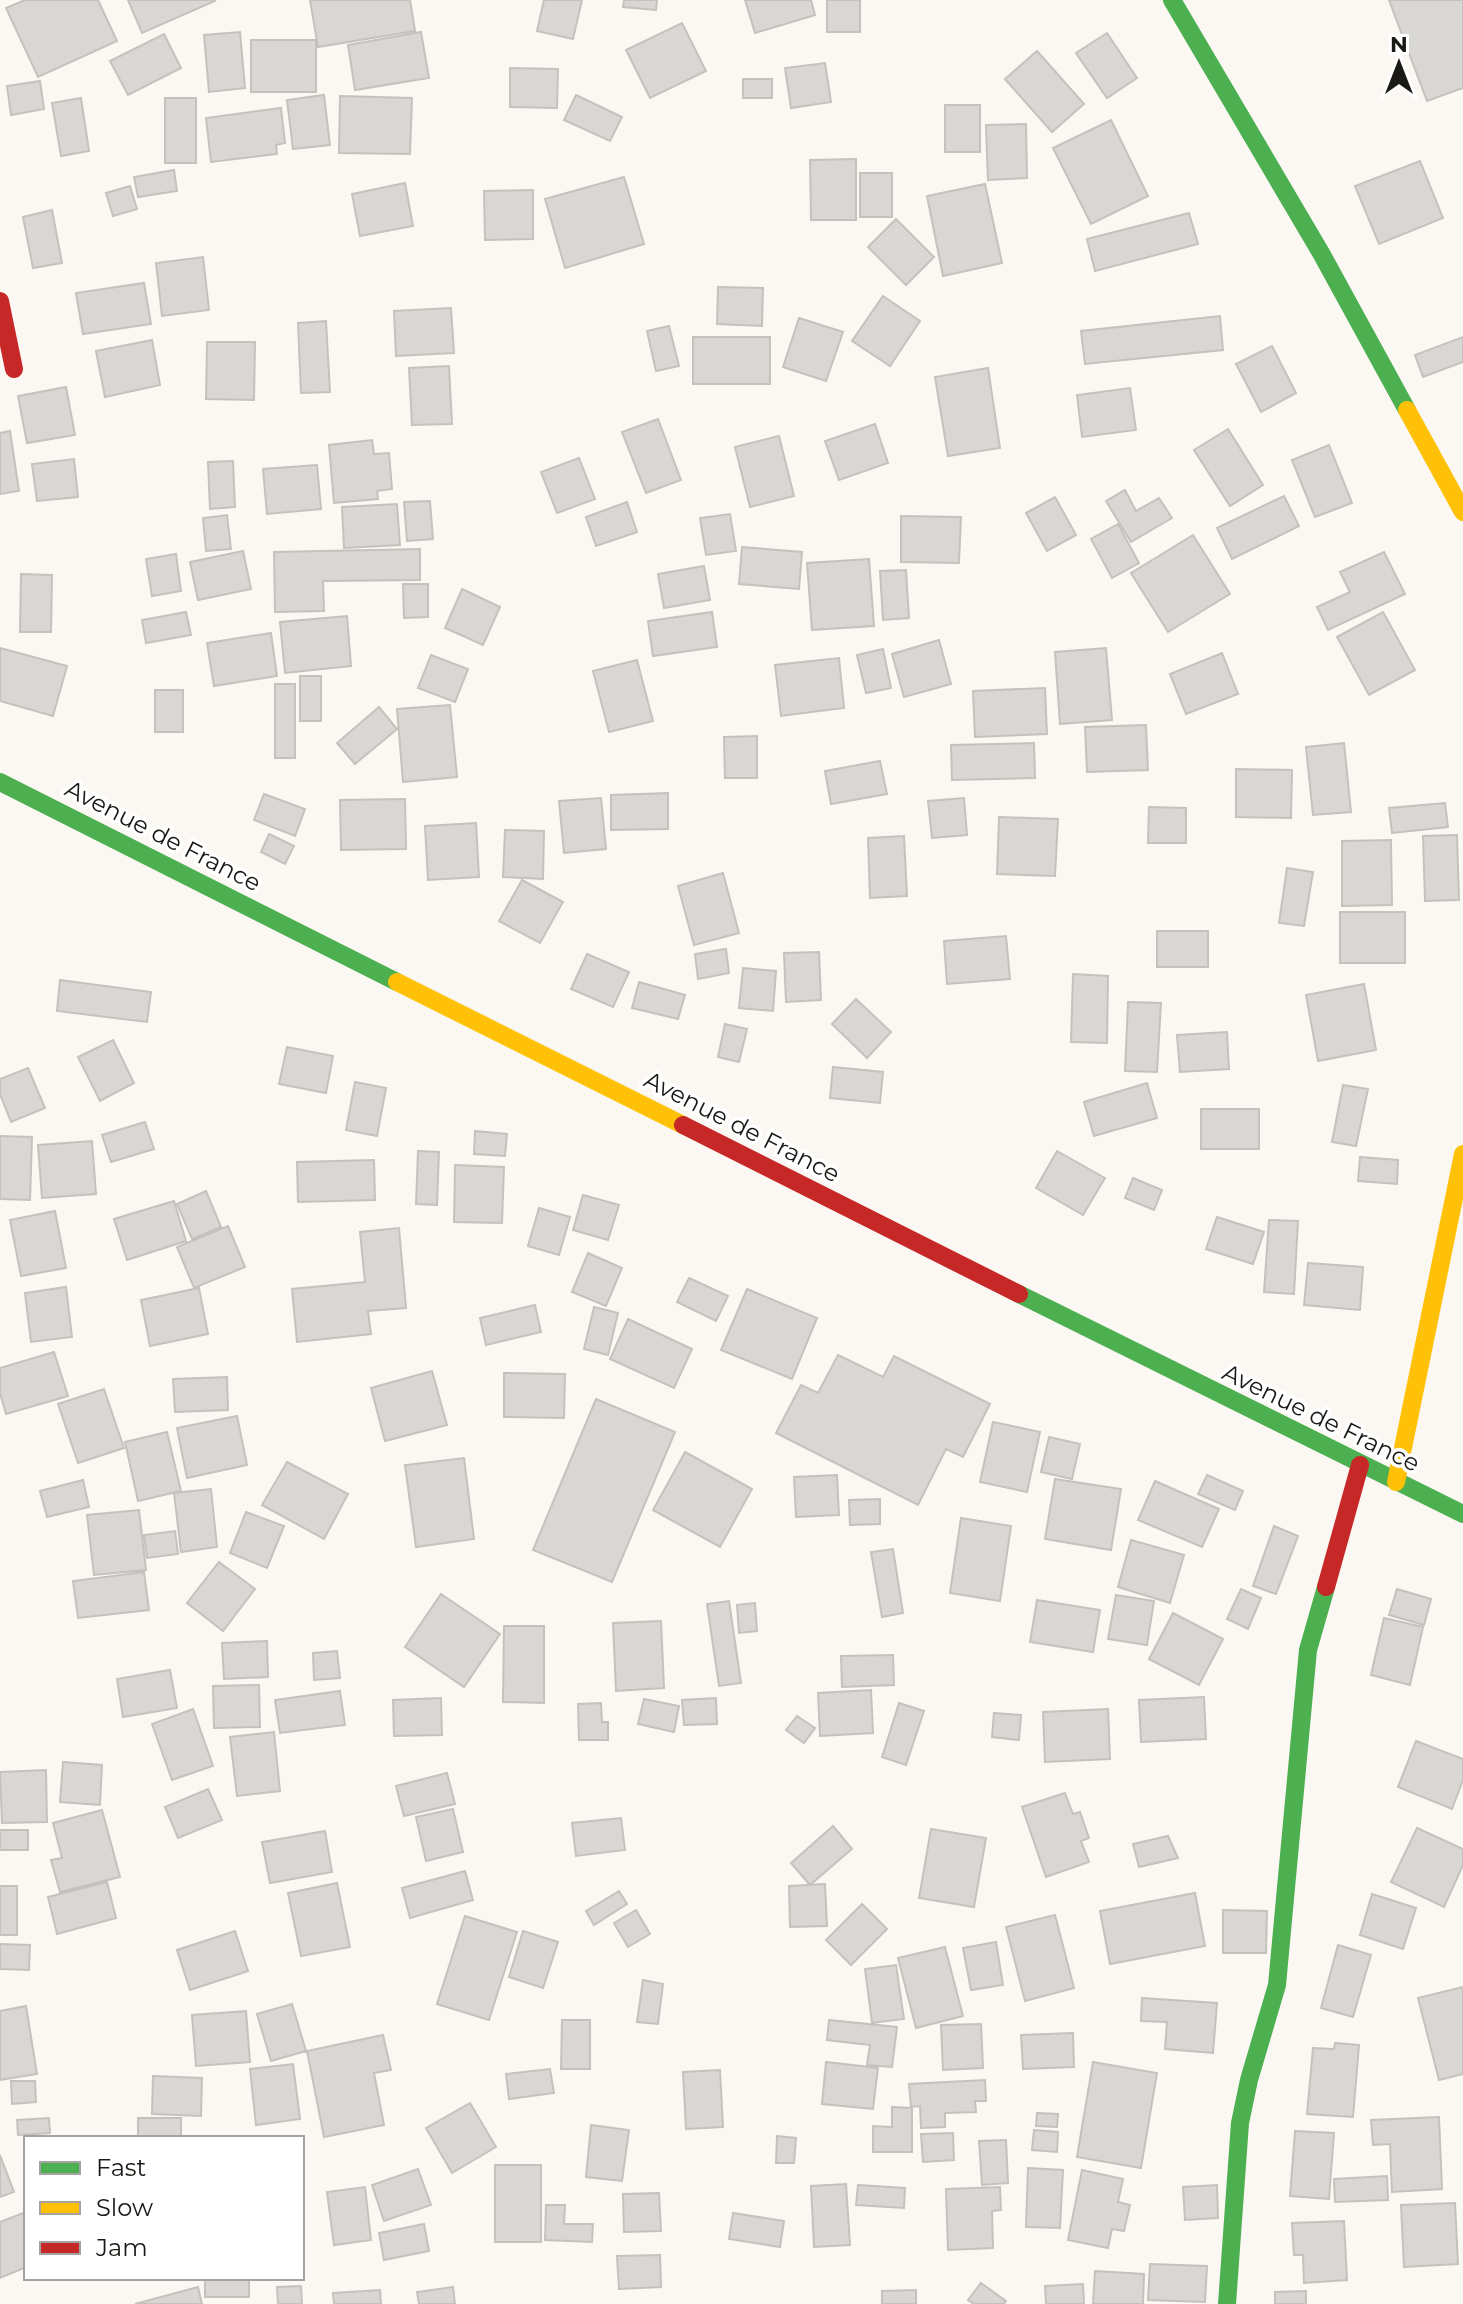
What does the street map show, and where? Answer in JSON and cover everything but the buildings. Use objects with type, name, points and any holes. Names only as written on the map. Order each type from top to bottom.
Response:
[{"type":"street","points":[[1172,0],[1321,253],[1463,512]]},
{"type":"street","points":[[0,301],[14,369]]},
{"type":"street","name":"Avenue de France","points":[[0,782],[1463,1514]]},
{"type":"street","points":[[1396,1482],[1463,1154]]},
{"type":"street","points":[[1227,2304],[1240,2123],[1249,2080],[1277,1985],[1282,1945],[1308,1650],[1360,1465]]},
{"type":"traffic: fast","points":[[1172,0],[1321,253],[1407,410]]},
{"type":"traffic: fast","points":[[0,782],[397,982]]},
{"type":"traffic: fast","points":[[1019,1294],[1463,1514]]},
{"type":"traffic: fast","points":[[1227,2304],[1240,2123],[1249,2080],[1277,1985],[1308,1650],[1326,1587]]},
{"type":"traffic: slow","points":[[1407,410],[1463,512]]},
{"type":"traffic: slow","points":[[397,982],[683,1125]]},
{"type":"traffic: slow","points":[[1396,1482],[1463,1154]]},
{"type":"traffic: jam","points":[[0,301],[14,369]]},
{"type":"traffic: jam","points":[[683,1125],[1019,1294]]},
{"type":"traffic: jam","points":[[1326,1587],[1360,1465]]}]
